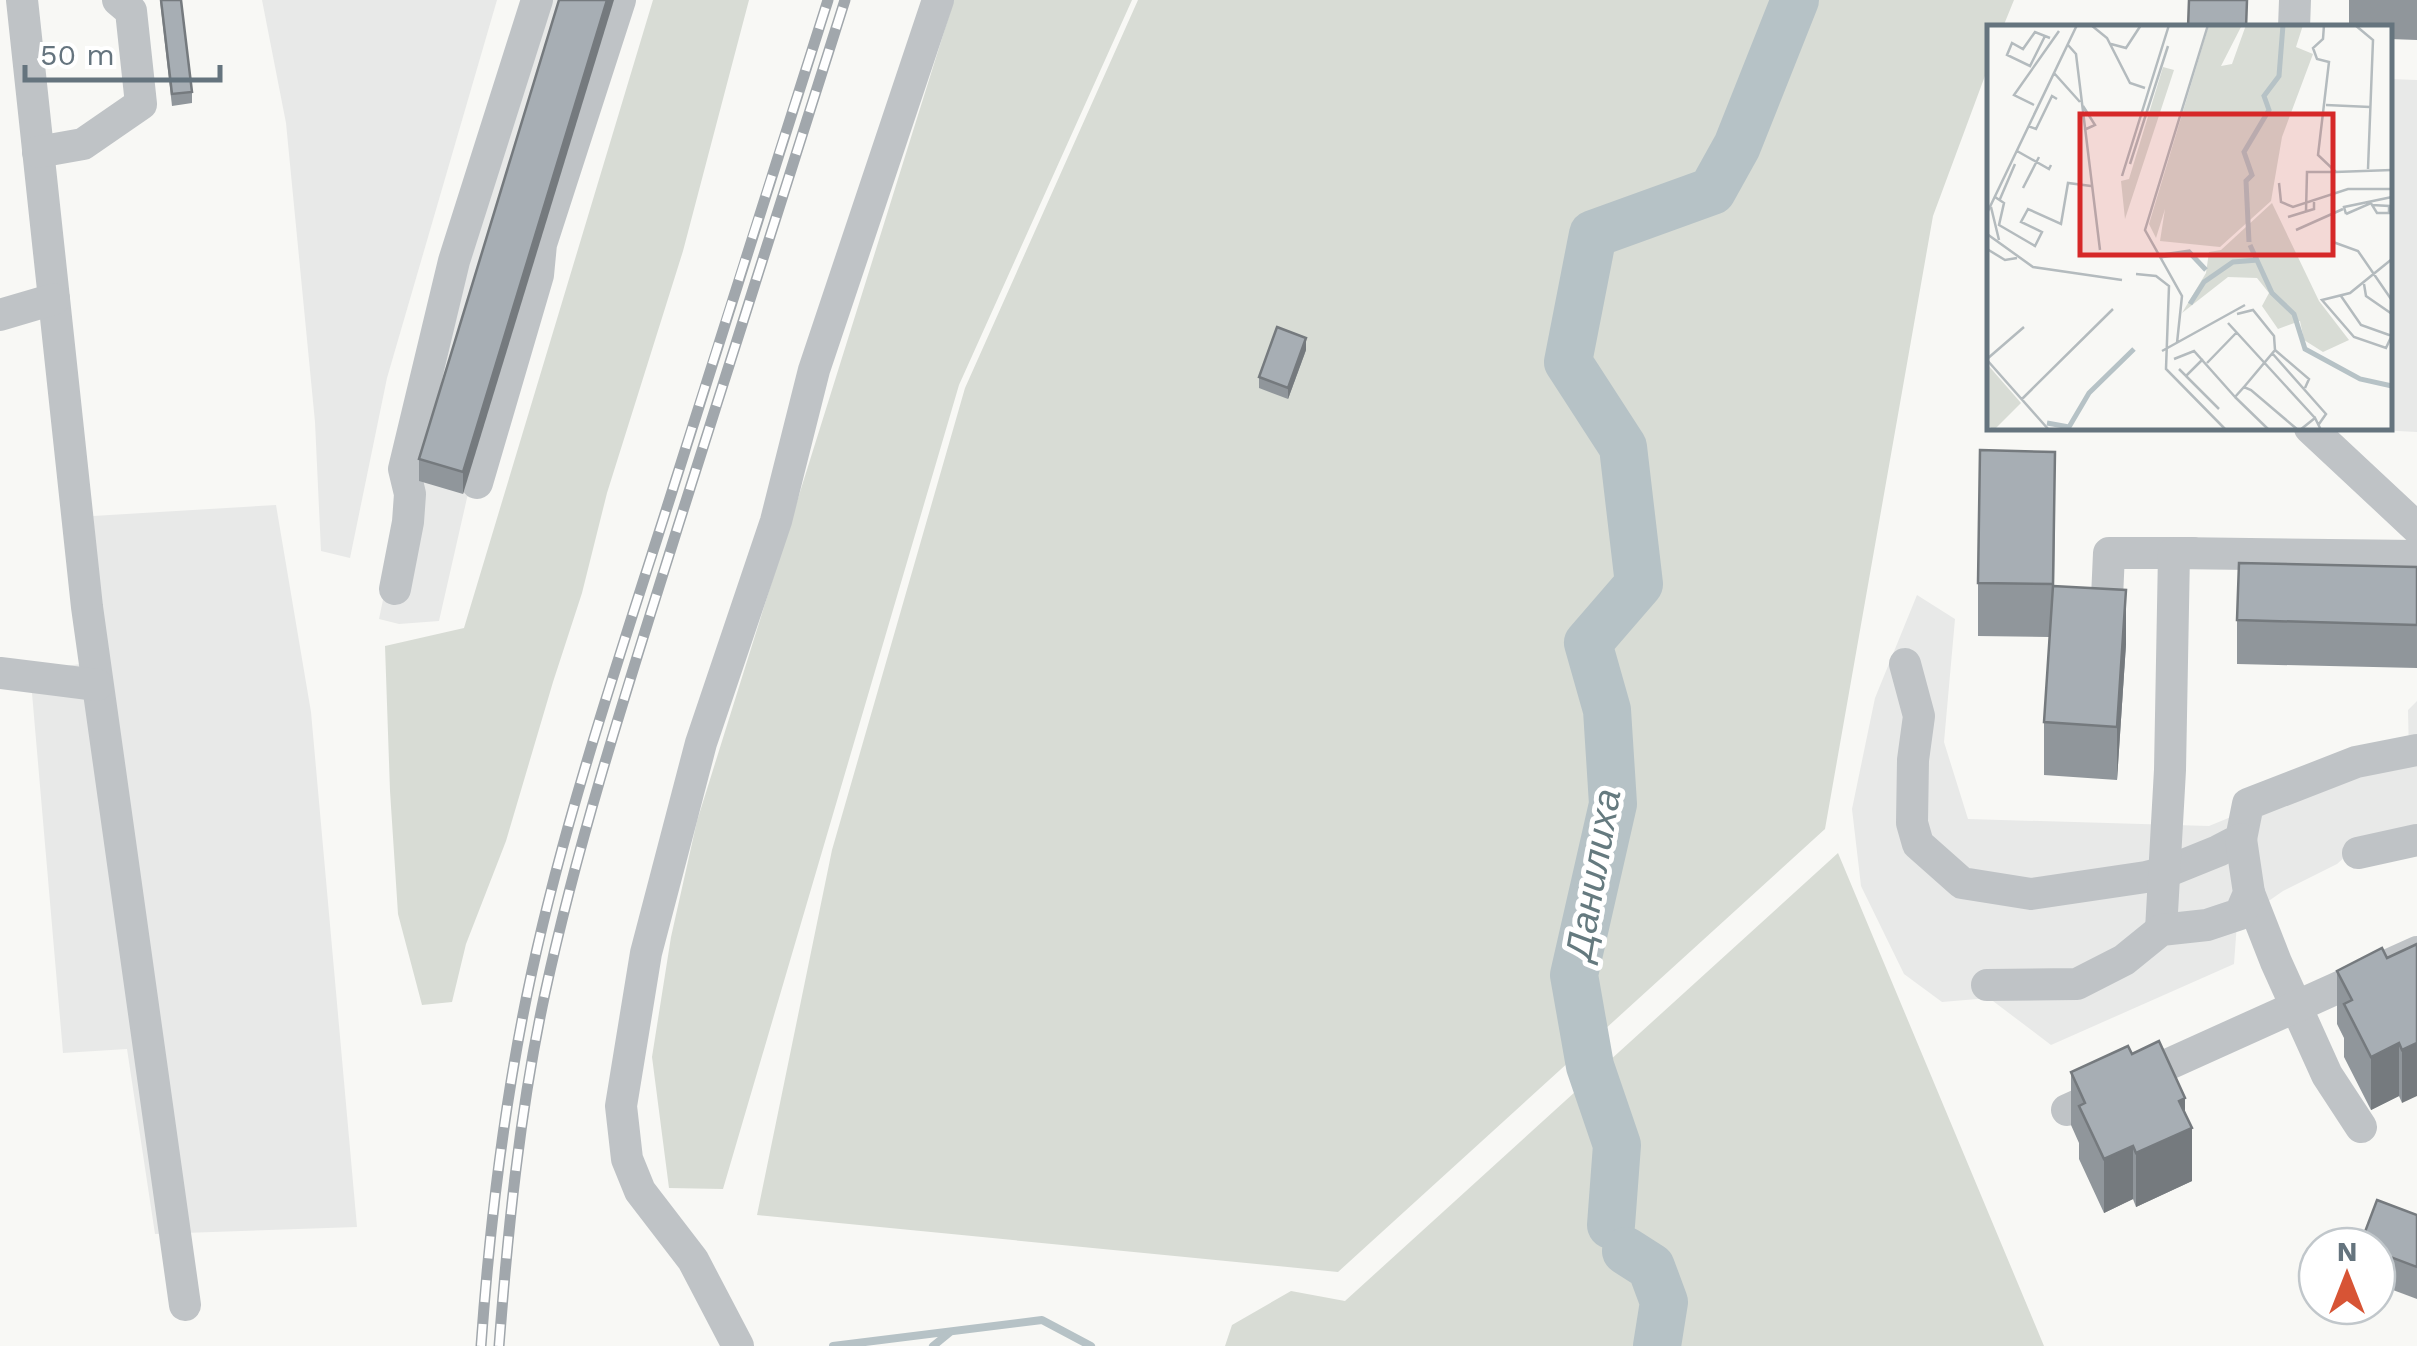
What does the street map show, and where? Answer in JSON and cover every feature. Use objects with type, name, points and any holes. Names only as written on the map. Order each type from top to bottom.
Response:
[{"type":"street","points":[[22,0],[97,685],[185,1306]]},
{"type":"street","points":[[38,152],[83,144],[141,104],[131,11],[118,0]]},
{"type":"street","points":[[394,589],[408,522],[410,494],[404,469],[454,261],[536,0]]},
{"type":"street","points":[[477,483],[538,275],[541,244],[620,0]]},
{"type":"street","points":[[738,1346],[693,1260],[640,1191],[628,1158],[620,1106],[646,952],[701,743],[776,521],[814,370],[938,0]]},
{"type":"street","points":[[2294,25],[2295,0]]},
{"type":"street","points":[[0,315],[54,299]]},
{"type":"street","points":[[2312,430],[2417,528]]},
{"type":"street","points":[[2107,598],[2109,553],[2417,556]]},
{"type":"street","points":[[2161,930],[2174,554]]},
{"type":"street","points":[[1904,664],[1919,716],[1913,760],[1912,823],[1918,844],[1962,883],[2031,894],[2146,877],[2218,852],[2241,839]]},
{"type":"street","points":[[0,673],[97,685]]},
{"type":"street","points":[[2361,1128],[2327,1075],[2276,962],[2249,893],[2241,839],[2248,804],[2356,762],[2417,750]]},
{"type":"street","points":[[2358,853],[2417,840]]},
{"type":"street","points":[[1987,985],[2077,984],[2124,960],[2161,930],[2207,925],[2240,914],[2249,893]]},
{"type":"street","points":[[2067,1110],[2417,952]]},
{"type":"shaded area","points":[[262,0],[497,0],[387,378],[350,558],[321,551],[315,422],[286,123]]},
{"type":"shaded area","points":[[526,0],[612,0],[530,265],[467,498],[439,621],[399,624],[379,619]]},
{"type":"shaded area","points":[[653,0],[749,0],[683,251],[607,493],[582,593],[506,841],[466,944],[452,1002],[422,1005],[398,914],[385,646],[464,628]]},
{"type":"shaded area","points":[[954,0],[1132,0],[959,385],[723,1189],[669,1188],[652,1057],[671,937],[697,821]]},
{"type":"shaded area","points":[[1138,0],[2014,0],[2004,25],[1987,25],[1987,70],[1933,216],[1825,829],[1338,1272],[757,1215],[832,850],[965,388]]},
{"type":"shaded area","points":[[2392,79],[2417,80],[2417,432],[2378,430],[2392,430]]},
{"type":"shaded area","points":[[276,505],[311,712],[357,1227],[155,1234],[127,1049],[63,1053],[30,670],[107,661],[93,516]]},
{"type":"shaded area","points":[[1917,595],[1955,619],[1944,742],[1968,819],[2209,826],[2338,773],[2409,756],[2408,710],[2417,701],[2417,834],[2365,839],[2337,864],[2283,891],[2237,923],[2234,964],[2051,1045],[1989,998],[1942,1002],[1904,974],[1861,886],[1852,809],[1875,698]]},
{"type":"shaded area","points":[[1838,853],[2044,1346],[1225,1346],[1232,1325],[1291,1291],[1345,1301]]},
{"type":"building","points":[[161,0],[181,0],[192,92],[172,94]]},
{"type":"building","points":[[559,0],[607,0],[463,472],[419,459]]},
{"type":"building","points":[[2189,0],[2247,0],[2246,25],[2188,25]]},
{"type":"building","points":[[1277,327],[1306,338],[1288,388],[1259,377]]},
{"type":"building","points":[[1980,450],[2055,452],[2053,584],[1978,583]]},
{"type":"building","points":[[2239,563],[2417,567],[2417,625],[2237,620]]},
{"type":"building","points":[[2053,586],[2126,590],[2117,727],[2044,722]]},
{"type":"building","points":[[2417,944],[2417,1043],[2402,1050],[2399,1043],[2371,1057],[2344,1004],[2352,1000],[2337,971],[2382,948],[2387,958]]},
{"type":"building","points":[[2159,1041],[2185,1098],[2179,1101],[2192,1128],[2136,1153],[2133,1146],[2104,1159],[2079,1106],[2085,1103],[2071,1072],[2128,1046],[2132,1054]]},
{"type":"building","points":[[2377,1200],[2417,1215],[2417,1267],[2397,1260],[2397,1226],[2367,1226]]},
{"type":"waterway","name":"Данилиха","points":[[1611,1225],[1617,1145],[1590,1066],[1574,975],[1613,804],[1607,710],[1588,643],[1639,584],[1623,447],[1568,362],[1593,234],[1712,191],[1737,146],[1795,0]]},
{"type":"waterway","name":"Данилиха","points":[[1626,1251],[1651,1267],[1664,1302],[1657,1346]]},
{"type":"waterway","points":[[833,1346],[1042,1320],[1091,1346]]},
{"type":"waterway","points":[[933,1346],[949,1333]]},
{"type":"railway","points":[[481,1346],[506,1111],[546,911],[614,674],[828,0]]},
{"type":"railway","points":[[499,1346],[529,1080],[574,873],[643,637],[845,0]]}]
